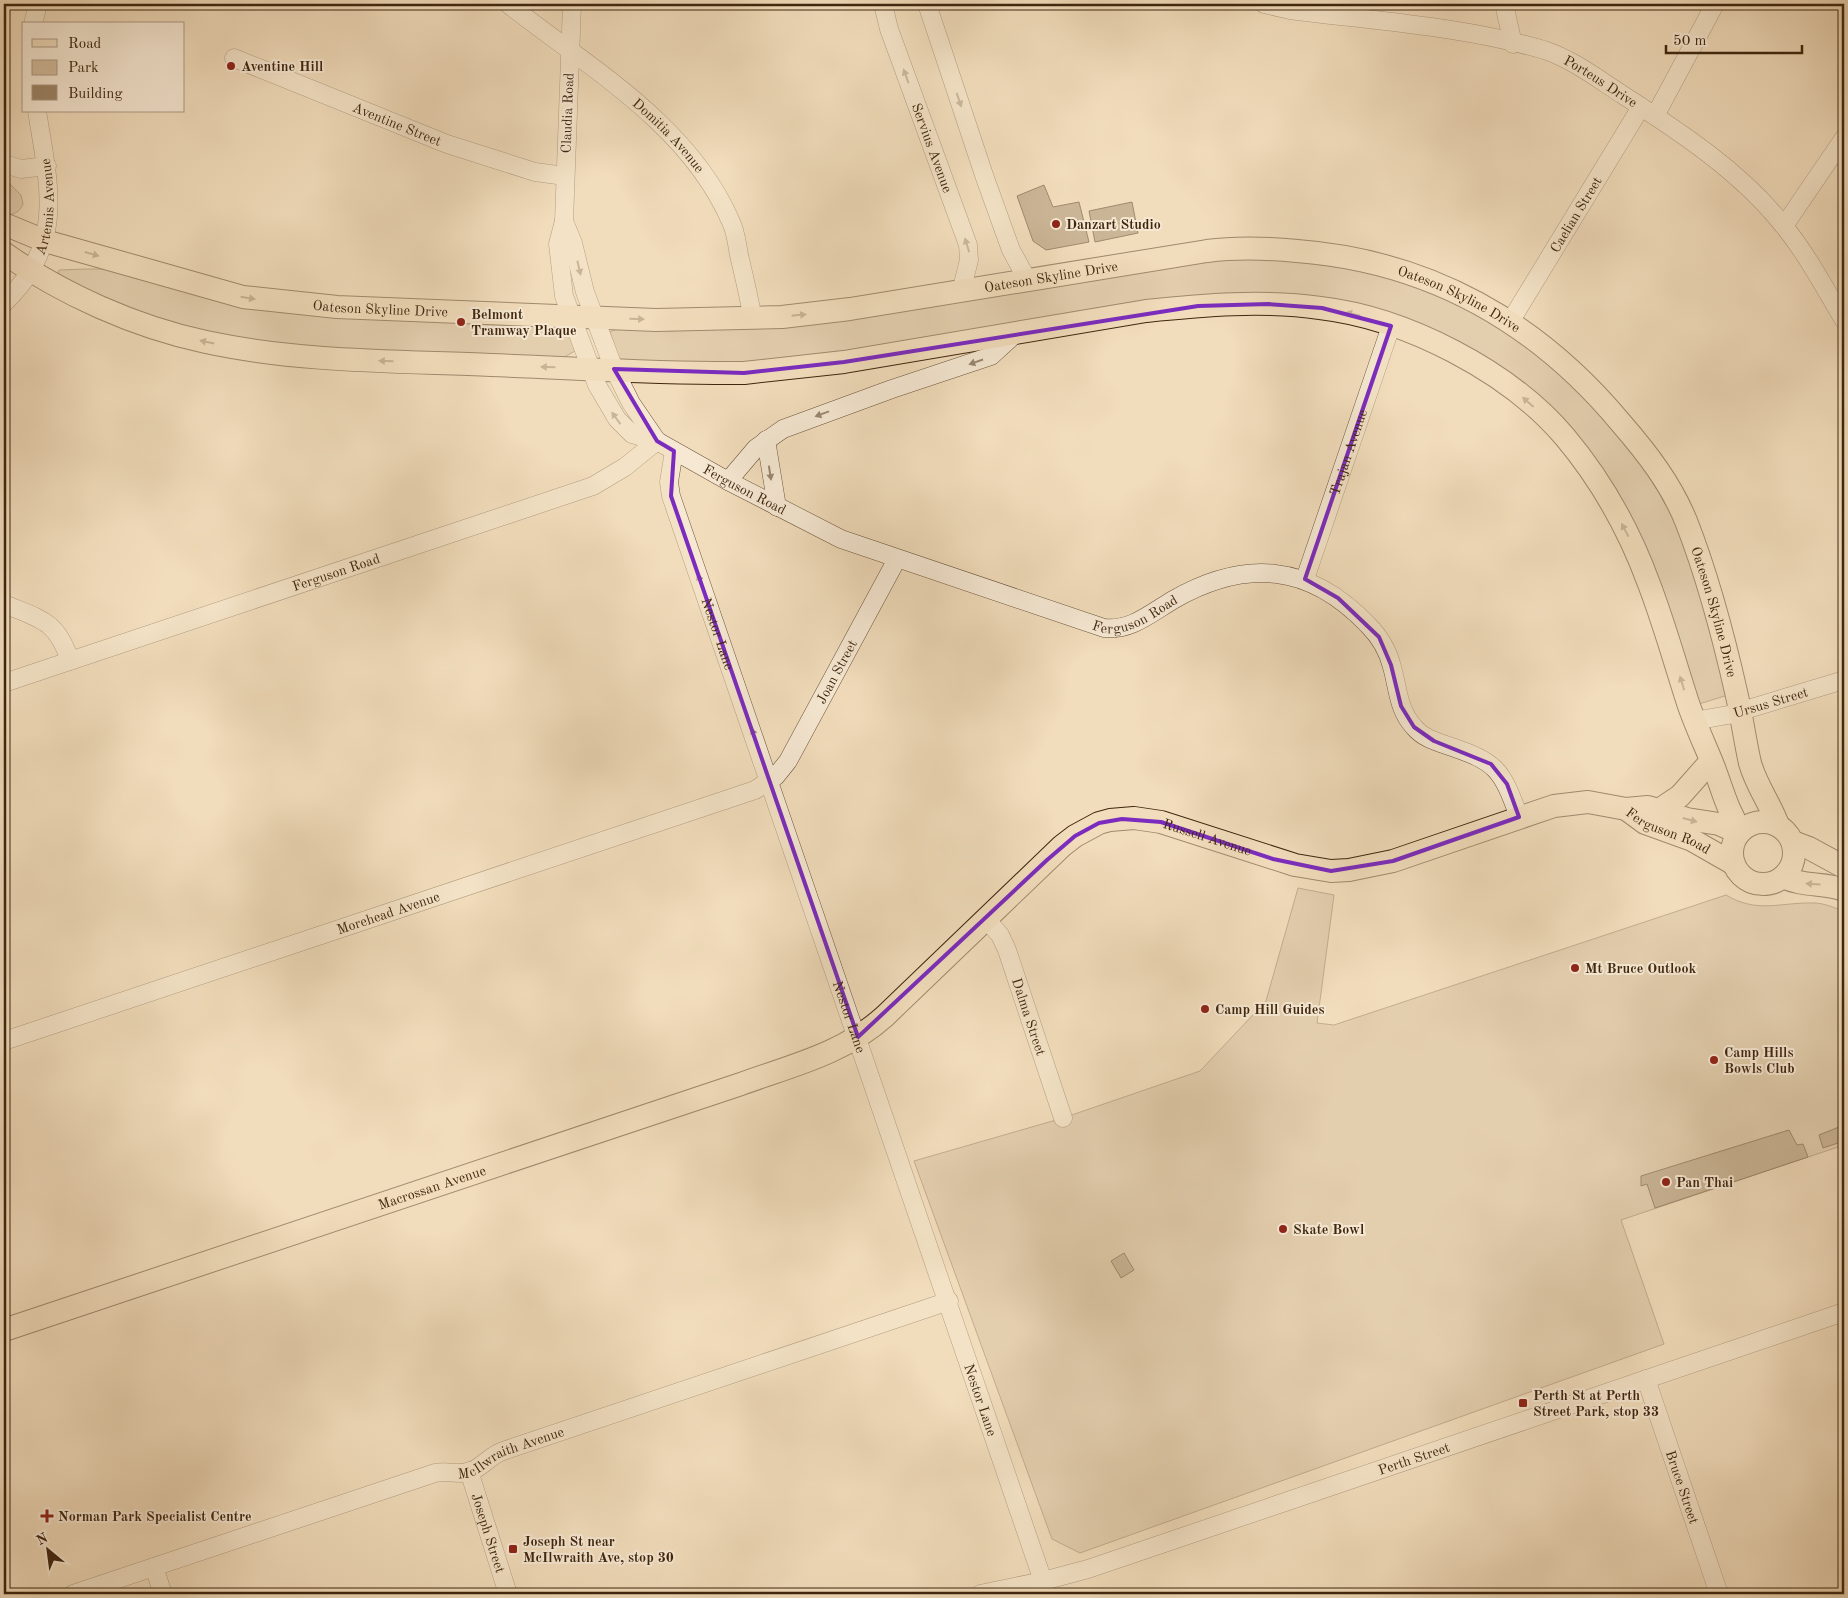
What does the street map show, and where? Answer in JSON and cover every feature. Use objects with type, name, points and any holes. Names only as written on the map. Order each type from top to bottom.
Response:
[{"type":"main road","name":"Oateson Skyline Drive","points":[[4,224],[44,241],[243,297],[337,307],[596,318],[656,320],[753,319],[850,309],[1228,248],[1303,251],[1356,258],[1416,275],[1461,294],[1510,322],[1551,352],[1595,392],[1633,436],[1666,482],[1686,521],[1695,549],[1740,710],[1755,778],[1778,825]]},
{"type":"main road","points":[[4,253],[32,271],[91,302],[140,322],[204,342],[298,356],[341,359],[714,374],[770,372],[1015,334],[1146,311],[1231,304],[1268,304],[1322,308],[1355,314],[1391,326],[1436,342],[1505,384],[1551,422],[1580,455],[1613,506],[1640,561],[1694,721],[1711,761],[1729,813],[1740,832]]},
{"type":"main road","points":[[1659,810],[1680,796],[1711,761]]},
{"type":"main road","name":"Russell Avenue","points":[[858,1037],[890,1011],[1075,836],[1110,820],[1134,818],[1161,822],[1280,861],[1331,871],[1379,865],[1554,806],[1600,803],[1626,809]]},
{"type":"main road","name":"Ferguson Road","points":[[1626,809],[1648,807],[1687,820],[1719,824],[1740,832]]},
{"type":"main road","name":"Ferguson Road","points":[[1626,809],[1644,823],[1692,840],[1734,864]]},
{"type":"main road","points":[[1758,822],[1778,825],[1790,835],[1793,842],[1794,861],[1783,877],[1775,882],[1755,883],[1739,873],[1734,864],[1732,853],[1734,843],[1740,832],[1758,822]]},
{"type":"main road","points":[[1793,842],[1810,848],[1844,867]]},
{"type":"main road","points":[[1783,877],[1796,883],[1826,885],[1844,890]]},
{"type":"main road","name":"Macrossan Avenue","points":[[4,1330],[741,1084],[838,1049],[858,1037]]},
{"type":"street","points":[[34,22],[38,4]]},
{"type":"street","name":"Domitia Avenue","points":[[508,4],[569,51],[611,80],[667,131],[717,192],[732,224],[753,319]]},
{"type":"street","name":"Claudia Road","points":[[572,4],[564,222],[558,244],[561,278],[571,317],[590,368]]},
{"type":"street","name":"Servius Avenue","points":[[884,4],[889,29],[968,245],[969,260],[961,292]]},
{"type":"street","points":[[927,4],[1011,250],[1028,281]]},
{"type":"street","name":"Porteus Drive","points":[[1264,4],[1290,10],[1470,33],[1545,51],[1577,66],[1648,112],[1715,159],[1742,182],[1784,226],[1844,320]]},
{"type":"street","points":[[1504,4],[1514,44]]},
{"type":"street","name":"Caelian Street","points":[[1510,322],[1648,112],[1715,4]]},
{"type":"street","name":"Aventine Street","points":[[234,58],[447,144],[535,172],[566,176]]},
{"type":"street","name":"Artemis Avenue","points":[[4,303],[32,271],[44,241],[49,195],[47,166],[37,112]]},
{"type":"street","points":[[1784,226],[1844,138]]},
{"type":"street","points":[[4,164],[21,169],[47,166]]},
{"type":"street","name":"Claudia Road","points":[[564,222],[573,243],[581,279],[614,369]]},
{"type":"street","name":"Trajan Avenue","points":[[1305,580],[1391,326]]},
{"type":"street","points":[[728,481],[734,472],[766,440],[796,423],[991,356],[1015,334]]},
{"type":"street","name":"Ferguson Road","points":[[590,368],[608,406],[624,428],[632,434],[657,441],[777,507],[841,538],[1089,624],[1113,629],[1132,625],[1188,592],[1221,578],[1256,572],[1285,574],[1305,580],[1338,598],[1378,638],[1392,665],[1401,706],[1414,727],[1434,741],[1475,755],[1492,764],[1507,784],[1519,817]]},
{"type":"street","name":"Ferguson Road","points":[[614,369],[631,403],[657,441]]},
{"type":"street","points":[[766,440],[777,507]]},
{"type":"street","name":"Ferguson Road","points":[[4,683],[593,486],[625,468],[657,441]]},
{"type":"street","name":"Nestor Lane","points":[[674,451],[669,482],[671,496],[949,1301],[1043,1582]]},
{"type":"street","name":"Joan Street","points":[[770,781],[788,761],[897,559]]},
{"type":"street","points":[[4,604],[54,628],[61,637],[70,661]]},
{"type":"street","name":"Ursus Street","points":[[1694,721],[1740,710],[1844,680]]},
{"type":"street","name":"Morehead Avenue","points":[[4,1041],[745,794],[770,781]]},
{"type":"street","name":"Dalma Street","points":[[986,919],[1000,935],[1007,950],[1063,1118]]},
{"type":"street","name":"McIlwraith Avenue","points":[[73,1594],[436,1473],[469,1472],[490,1457],[503,1451],[949,1301]]},
{"type":"street","name":"Perth Street","points":[[980,1594],[1043,1582],[1088,1568],[1844,1312]]},
{"type":"street","name":"Bruce Street","points":[[1646,1379],[1719,1594]]},
{"type":"street","name":"Joseph Street","points":[[469,1472],[508,1594]]},
{"type":"street","points":[[154,1567],[162,1594]]},
{"type":"highlighted area","points":[[1268,304],[1322,308],[1391,326],[1305,579],[1338,598],[1379,637],[1391,665],[1401,706],[1414,727],[1434,741],[1491,764],[1507,784],[1519,817],[1393,861],[1331,871],[1273,859],[1161,822],[1122,819],[1099,823],[1075,836],[1047,860],[858,1037],[671,496],[674,451],[657,441],[614,369],[744,373],[844,362],[1198,306]]},
{"type":"green space","points":[[4,178],[21,195],[23,204],[13,214],[4,214]]},
{"type":"green space","points":[[1229,253],[1398,275],[1519,336],[1630,441],[1680,522],[1728,695],[1699,704],[1637,532],[1498,372],[1301,299],[804,362],[620,362],[610,332]]},
{"type":"green space","points":[[110,269],[166,280],[565,322],[575,351],[559,360],[326,353],[201,337],[64,280],[58,272],[59,270]]},
{"type":"green space","points":[[1298,888],[1334,895],[1317,1023],[1334,1025],[1726,895],[1738,901],[1759,906],[1818,903],[1844,911],[1844,1145],[1621,1220],[1664,1344],[1080,1553],[1052,1539],[914,1161],[1063,1118],[1200,1071],[1266,1001]]},
{"type":"building","name":"Danzart Studio","points":[[1044,185],[1053,207],[1079,202],[1089,242],[1046,250],[1033,241],[1017,196]]},
{"type":"building","points":[[1132,202],[1138,233],[1095,242],[1089,211]]},
{"type":"building","points":[[1844,1125],[1844,1141],[1823,1148],[1819,1135]]},
{"type":"building","points":[[1789,1130],[1797,1145],[1803,1144],[1808,1157],[1655,1208],[1647,1184],[1641,1186],[1641,1176]]},
{"type":"building","points":[[1124,1253],[1134,1270],[1121,1278],[1111,1261]]},
{"type":"place","name":"Aventine Hill","points":[[231,66]]},
{"type":"place","name":"Danzart Studio","points":[[1056,224]]},
{"type":"place","name":"Belmont Tramway Plaque","points":[[461,322]]},
{"type":"place","name":"Mt Bruce Outlook","points":[[1575,968]]},
{"type":"place","name":"Camp Hill Guides","points":[[1205,1009]]},
{"type":"place","name":"Camp Hills Bowls Club","points":[[1714,1060]]},
{"type":"place","name":"Pan Thai","points":[[1666,1182]]},
{"type":"place","name":"Skate Bowl","points":[[1283,1229]]},
{"type":"place","name":"Perth St at Perth Street Park, stop 33","points":[[1523,1403]]},
{"type":"place","name":"Norman Park Specialist Centre","points":[[47,1516]]},
{"type":"place","name":"Joseph St near McIlwraith Ave, stop 30","points":[[513,1549]]}]
